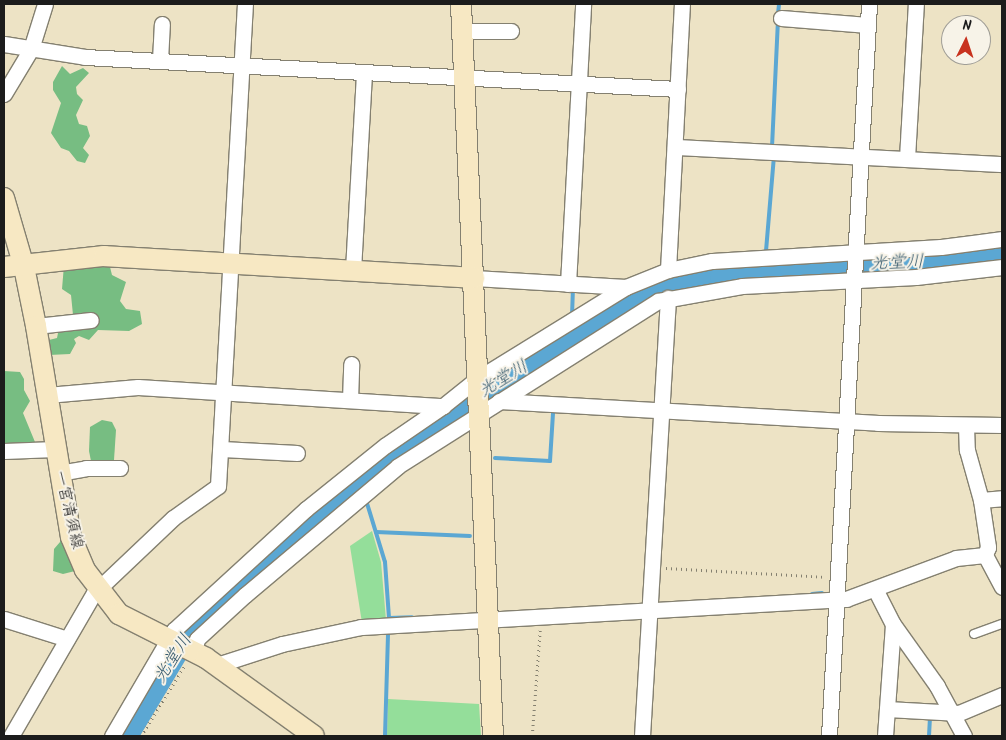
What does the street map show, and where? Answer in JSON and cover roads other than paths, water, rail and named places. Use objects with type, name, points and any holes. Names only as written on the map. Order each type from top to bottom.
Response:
[{"type":"street","points":[[4,94],[31,49],[45,4]]},
{"type":"street","points":[[11,736],[67,639],[98,591],[172,518],[218,486],[222,449],[245,4]]},
{"type":"street","points":[[461,4],[466,77],[493,736]]},
{"type":"street","points":[[568,284],[583,4]]},
{"type":"street","points":[[668,270],[682,4]]},
{"type":"street","points":[[829,736],[837,600],[836,578],[869,4]]},
{"type":"street","points":[[907,158],[916,4]]},
{"type":"street","points":[[781,18],[868,24]]},
{"type":"street","points":[[160,60],[162,24]]},
{"type":"street","points":[[462,31],[512,31]]},
{"type":"street","points":[[4,44],[85,57],[678,89]]},
{"type":"street","points":[[353,270],[364,72]]},
{"type":"street","points":[[675,147],[1002,164]]},
{"type":"street","name":"一宮清須線","points":[[4,198],[14,267],[36,326],[71,537],[85,570],[98,591],[119,614],[217,665],[314,736]]},
{"type":"street","points":[[112,736],[168,639],[306,509],[386,445],[477,381],[626,287],[668,270],[750,257],[856,254],[941,247],[1002,239]]},
{"type":"street","points":[[14,267],[104,256],[626,287]]},
{"type":"street","points":[[192,651],[198,639],[357,498],[398,466],[479,411],[499,401],[635,312],[668,298],[742,286],[916,277],[1002,267]]},
{"type":"street","points":[[642,736],[668,298]]},
{"type":"street","points":[[36,326],[91,320]]},
{"type":"street","points":[[350,400],[351,364]]},
{"type":"street","points":[[47,395],[127,387],[443,406]]},
{"type":"street","points":[[499,401],[845,422],[966,426],[1002,425]]},
{"type":"street","points":[[966,426],[973,480],[981,500],[988,547],[985,555]]},
{"type":"street","points":[[4,451],[55,449]]},
{"type":"street","points":[[222,449],[297,453]]},
{"type":"street","points":[[59,473],[86,468],[120,468]]},
{"type":"street","points":[[981,500],[1002,498]]},
{"type":"street","points":[[217,665],[230,658],[282,644],[361,627],[837,600],[875,589],[956,558],[985,555]]},
{"type":"street","points":[[985,555],[1002,585]]},
{"type":"street","points":[[875,589],[893,624],[952,713],[964,736]]},
{"type":"street","points":[[4,619],[67,639]]},
{"type":"street","points":[[885,736],[893,624]]},
{"type":"street","points":[[886,709],[952,713],[1002,695]]},
{"type":"lane","points":[[974,634],[1002,624]]},
{"type":"waterway","points":[[778,14],[779,4]]},
{"type":"waterway","points":[[772,147],[778,21]]},
{"type":"waterway","points":[[766,251],[774,156]]},
{"type":"waterway","name":"光堂川","points":[[126,736],[187,634],[354,486],[444,417],[654,289],[722,275],[792,268],[921,264],[1002,253]]},
{"type":"waterway","points":[[572,316],[573,291]]},
{"type":"waterway","points":[[571,326],[571,337]]},
{"type":"waterway","points":[[495,458],[550,461],[553,413]]},
{"type":"waterway","points":[[366,500],[385,562],[389,618],[412,617]]},
{"type":"waterway","points":[[376,532],[470,536]]},
{"type":"waterway","points":[[812,594],[822,593]]},
{"type":"waterway","points":[[385,736],[388,632]]},
{"type":"waterway","points":[[929,736],[930,716]]}]
